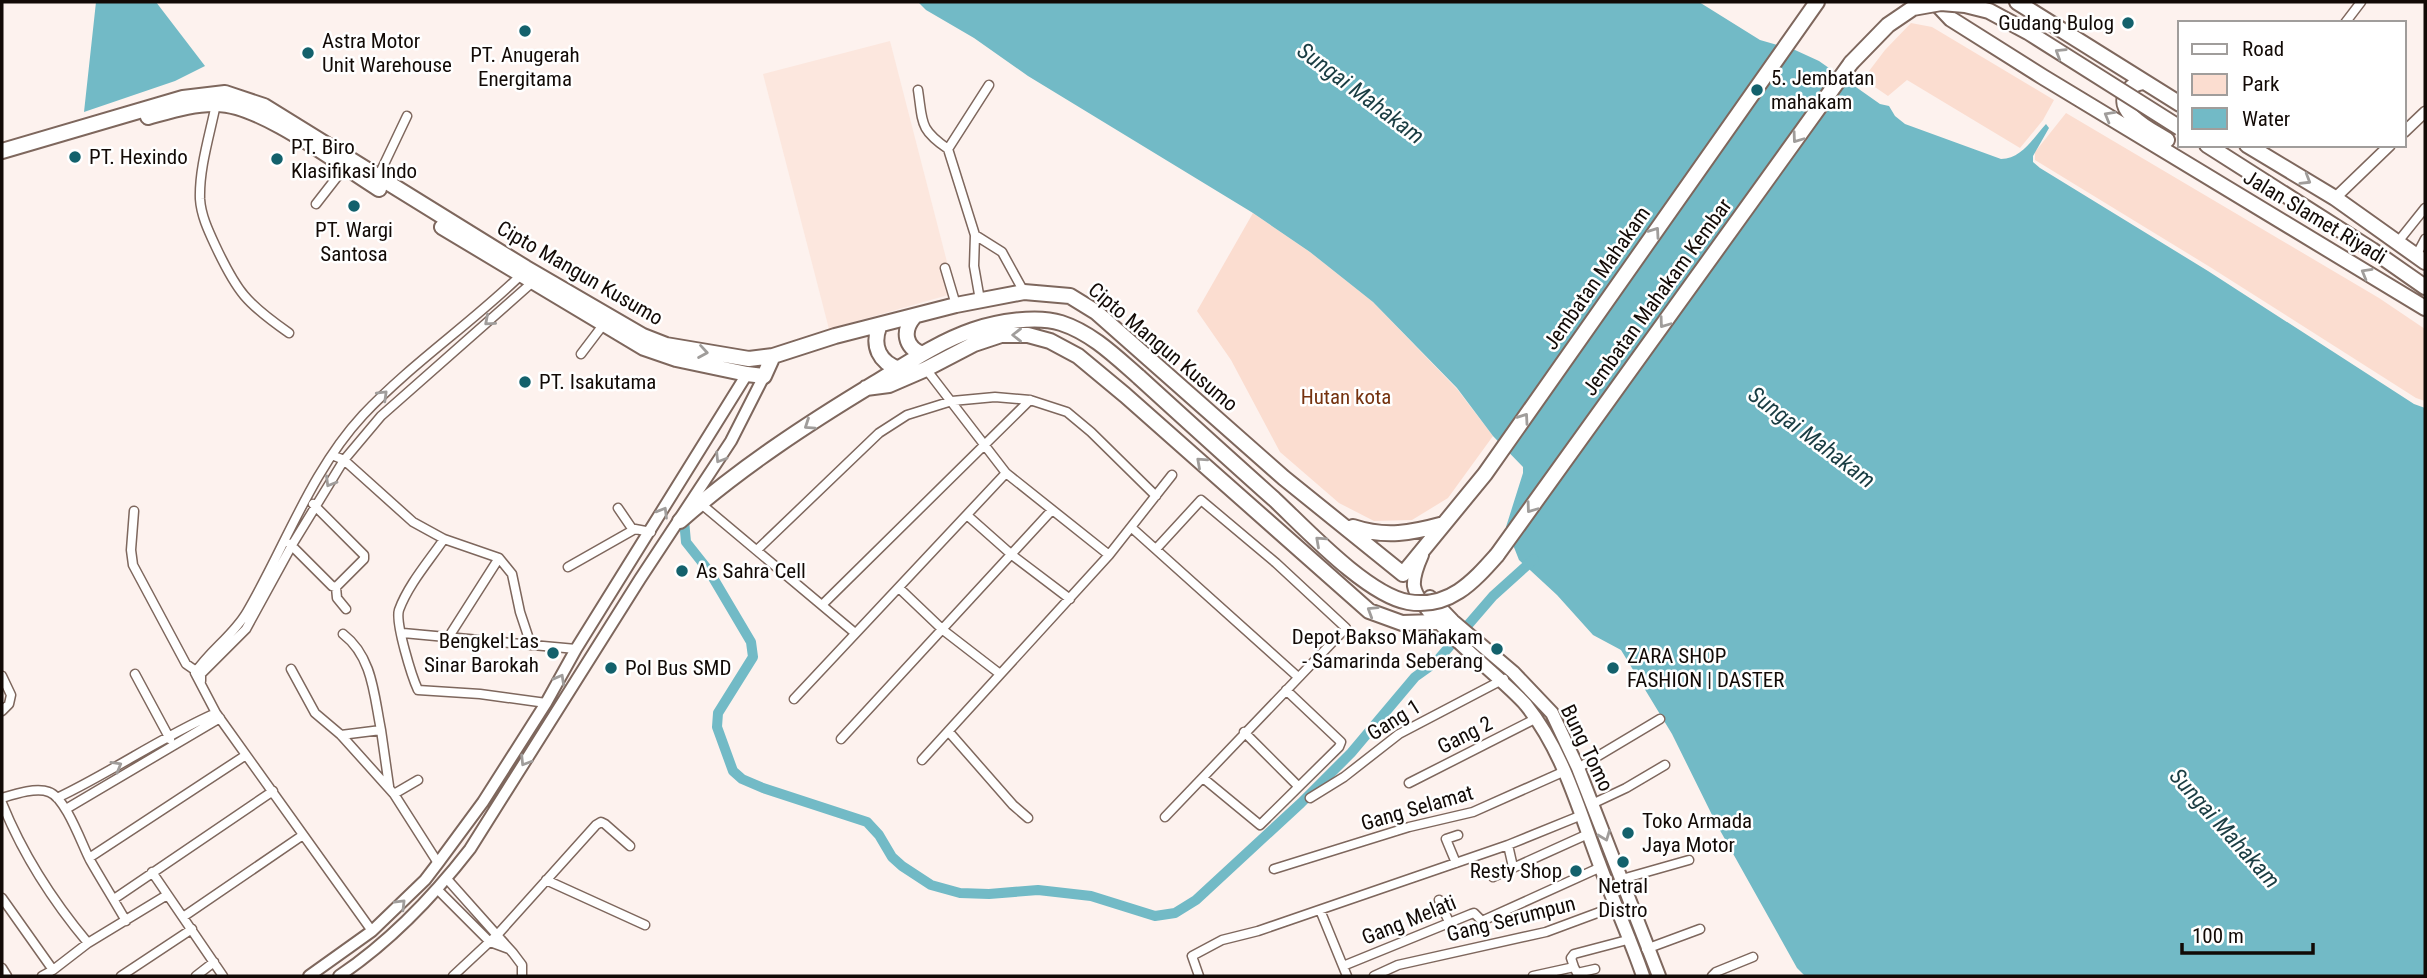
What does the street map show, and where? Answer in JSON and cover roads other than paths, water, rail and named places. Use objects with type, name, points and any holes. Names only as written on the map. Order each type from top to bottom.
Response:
[{"type":"highway","name":"Jembatan Mahakam","points":[[1409,577],[1427,546],[1485,474],[1817,2]]},
{"type":"highway","name":"Jalan Slamet Riyadi","points":[[1935,2],[1951,19],[2043,78],[2425,307]]},
{"type":"highway","points":[[2017,2],[2178,103]]},
{"type":"highway","name":"Jembatan Mahakam Kembar","points":[[924,361],[970,331],[999,322],[1060,323],[1088,336],[1139,377],[1351,569],[1391,597],[1409,602],[1427,602],[1448,598],[1472,583],[1497,555],[1851,63],[1888,25],[1913,8],[1941,3],[1989,11],[2028,32],[2178,127]]},
{"type":"highway","points":[[2143,82],[2131,87],[2125,95],[2124,103],[2131,115],[2178,146]]},
{"type":"highway","name":"Cipto Mangun Kusumo","points":[[2,151],[183,98],[225,93],[273,110],[603,325],[658,354],[764,376]]},
{"type":"highway","name":"Cipto Mangun Kusumo","points":[[2,159],[185,108],[216,103],[234,105],[264,117],[344,168],[530,276],[653,341],[749,359],[773,356],[835,336],[980,300],[1024,292],[1070,296],[1096,312],[1284,478],[1409,577]]},
{"type":"highway","points":[[2180,147],[2228,179],[2239,188],[2245,199]]},
{"type":"highway","name":"Jalan Slamet Riyadi","points":[[2210,147],[2425,287]]},
{"type":"highway","name":"Jalan Slamet Riyadi","points":[[2252,147],[2335,198],[2421,259]]},
{"type":"highway","points":[[914,317],[909,323],[906,338],[924,361]]},
{"type":"highway","points":[[879,327],[876,335],[878,353],[890,366],[899,369]]},
{"type":"highway","points":[[680,521],[738,473],[899,369],[1001,335],[1028,335],[1050,341],[1078,356],[1369,611],[1402,623],[1437,622]]},
{"type":"highway","points":[[764,376],[773,356]]},
{"type":"highway","points":[[747,374],[749,359]]},
{"type":"highway","points":[[866,388],[888,385],[924,361]]},
{"type":"highway","points":[[1345,525],[1389,535],[1407,534],[1444,524]]},
{"type":"main road","points":[[309,976],[372,931],[425,880],[438,863],[482,802],[546,703],[576,649],[747,374]]},
{"type":"main road","points":[[339,976],[401,928],[438,890],[470,849],[640,579],[731,441],[764,376]]},
{"type":"main road","points":[[627,570],[640,579]]},
{"type":"main road","name":"Bung Tomo","points":[[1409,577],[1418,596],[1437,622],[1552,713],[1571,769],[1588,834],[1616,906],[1631,939],[1643,950],[1658,973]]},
{"type":"main road","name":"Bung Tomo","points":[[1409,577],[1507,676],[1592,804],[1622,879],[1643,950],[1640,975]]},
{"type":"street","points":[[2347,21],[2361,2]]},
{"type":"street","points":[[948,149],[989,85]]},
{"type":"street","points":[[918,90],[924,129],[930,137],[948,149],[975,235],[974,266],[980,300]]},
{"type":"street","points":[[216,103],[200,185],[200,202],[205,223],[231,279],[241,294],[261,313],[289,333]]},
{"type":"street","points":[[2406,130],[2424,115]]},
{"type":"street","points":[[378,177],[407,116]]},
{"type":"street","points":[[2335,198],[2388,147]]},
{"type":"street","points":[[316,204],[344,168]]},
{"type":"street","points":[[2397,243],[2425,208]]},
{"type":"street","points":[[975,235],[1002,251],[1024,292]]},
{"type":"street","points":[[2421,259],[2425,239]]},
{"type":"street","points":[[945,268],[956,305]]},
{"type":"street","points":[[199,676],[246,629],[306,500],[332,455],[362,416],[530,276]]},
{"type":"street","points":[[288,542],[317,505],[344,460],[402,396],[530,276]]},
{"type":"street","points":[[581,354],[603,325]]},
{"type":"street","points":[[924,361],[1006,473],[1109,555]]},
{"type":"street","points":[[757,550],[880,433],[907,415],[951,401],[995,397],[1030,400],[1067,412],[1156,496]]},
{"type":"street","points":[[822,605],[1030,400]]},
{"type":"street","points":[[332,455],[344,460],[414,522],[444,539],[499,558],[512,574],[531,645]]},
{"type":"street","points":[[794,699],[1006,473]]},
{"type":"street","points":[[922,760],[1109,555],[1172,475]]},
{"type":"street","points":[[306,500],[317,505],[364,555],[364,559],[336,587]]},
{"type":"street","points":[[1156,549],[1201,500],[1276,563],[1346,628],[1164,817]]},
{"type":"street","points":[[701,503],[855,633]]},
{"type":"street","points":[[618,508],[633,530]]},
{"type":"street","points":[[841,739],[1052,510]]},
{"type":"street","points":[[134,512],[131,550],[133,565],[186,664],[199,676],[218,715],[372,931]]},
{"type":"street","points":[[968,516],[1012,555],[1070,599]]},
{"type":"street","points":[[1132,528],[1298,677]]},
{"type":"street","points":[[568,568],[633,530],[651,532]]},
{"type":"street","points":[[444,539],[398,612],[403,643],[418,690],[480,694],[546,703]]},
{"type":"street","points":[[288,542],[336,587]]},
{"type":"street","points":[[448,638],[499,558]]},
{"type":"street","points":[[336,587],[337,598],[346,609]]},
{"type":"street","points":[[899,588],[943,630],[1000,674]]},
{"type":"street","points":[[403,633],[576,649]]},
{"type":"street","points":[[343,634],[355,644],[369,671],[392,791]]},
{"type":"street","points":[[291,669],[315,713],[341,736],[392,791],[438,863]]},
{"type":"street","points":[[135,674],[174,745]]},
{"type":"street","points":[[2,676],[11,695],[9,704],[2,711]]},
{"type":"street","name":"Gang 1","points":[[1310,798],[1344,777],[1399,734],[1507,676]]},
{"type":"street","points":[[1203,778],[1260,825],[1339,747],[1340,742],[1286,690]]},
{"type":"street","points":[[57,798],[168,736],[218,715]]},
{"type":"street","points":[[66,809],[174,745],[218,715]]},
{"type":"street","name":"Gang 2","points":[[1409,783],[1537,718]]},
{"type":"street","name":"Gang Selamat","points":[[1274,869],[1409,827],[1473,812],[1571,769],[1660,719]]},
{"type":"street","points":[[341,736],[381,730]]},
{"type":"street","points":[[949,732],[1013,805],[1028,818]]},
{"type":"street","points":[[1244,732],[1298,786]]},
{"type":"street","points":[[89,858],[246,755]]},
{"type":"street","points":[[1592,804],[1665,765]]},
{"type":"street","points":[[392,791],[418,780]]},
{"type":"street","points":[[88,943],[43,883],[18,839],[2,801],[19,793],[35,791],[50,792],[57,798],[66,809],[89,858],[126,921]]},
{"type":"street","points":[[114,899],[273,791]]},
{"type":"street","points":[[1199,976],[1192,956],[1222,940],[1258,931],[1508,845],[1582,815]]},
{"type":"street","points":[[453,976],[498,934],[601,822],[629,846]]},
{"type":"street","points":[[1493,877],[1588,834]]},
{"type":"street","points":[[183,917],[303,835]]},
{"type":"street","points":[[1456,863],[1446,839],[1458,835]]},
{"type":"street","points":[[1508,845],[1513,867]]},
{"type":"street","points":[[1622,879],[1689,860]]},
{"type":"street","name":"Gang Melati","points":[[1343,966],[1474,913],[1482,921],[1601,867]]},
{"type":"street","points":[[152,872],[223,976]]},
{"type":"street","points":[[447,879],[509,948],[522,965],[523,976]]},
{"type":"street","points":[[546,880],[645,925]]},
{"type":"street","points":[[438,890],[490,942],[509,948]]},
{"type":"street","points":[[42,976],[88,943],[167,895]]},
{"type":"street","points":[[2,898],[53,970]]},
{"type":"street","points":[[1439,900],[1449,922]]},
{"type":"street","name":"Gang Serumpun","points":[[1374,976],[1398,965],[1546,932],[1616,906]]},
{"type":"street","points":[[1320,910],[1347,976]]},
{"type":"street","points":[[121,976],[192,929]]},
{"type":"street","points":[[1643,950],[1700,929]]},
{"type":"street","points":[[1595,969],[1577,974],[1571,958],[1574,954],[1631,939]]},
{"type":"street","points":[[1712,976],[1753,957]]},
{"type":"street","points":[[196,976],[214,962]]},
{"type":"street","points":[[1533,976],[1574,967]]},
{"type":"street","points":[[2,968],[7,976]]},
{"type":"street","points":[[1640,975],[1658,973]]},
{"type":"water","points":[[96,2],[156,2],[205,66],[175,81],[84,112]]},
{"type":"water","name":"Sungai Mahakam","points":[[918,2],[1699,2],[1760,40],[1795,50],[1819,61],[1880,104],[1889,106],[1895,116],[1905,124],[2001,159],[2021,152],[2046,124],[2049,128],[2033,156],[2033,162],[2040,168],[2208,271],[2414,404],[2425,408],[2425,976],[1805,976],[1797,968],[1717,825],[1672,734],[1621,650],[1593,635],[1557,595],[1519,560],[1506,527],[1523,467],[1493,436],[1457,388],[1373,302],[1310,252],[1253,213],[1028,76],[974,38],[926,10]]},
{"type":"waterway","points":[[684,520],[686,542],[709,571],[751,642],[753,657],[718,713],[717,727],[733,771],[742,779],[867,822],[879,835],[892,857],[931,885],[960,893],[989,894],[1038,890],[1091,896],[1155,916],[1175,913],[1196,900],[1301,803],[1351,753],[1415,677],[1436,662],[1493,596],[1534,559]]},
{"type":"place","name":"Gudang Bulog","points":[[2128,23]]},
{"type":"place","name":"PT. Anugerah Energitama","points":[[525,31]]},
{"type":"place","name":"Astra Motor Unit Warehouse","points":[[308,53]]},
{"type":"place","name":"5. Jembatan mahakam","points":[[1757,90]]},
{"type":"place","name":"PT. Hexindo","points":[[75,157]]},
{"type":"place","name":"PT. Biro Klasifikasi Indo","points":[[277,159]]},
{"type":"place","name":"PT. Wargi Santosa","points":[[354,206]]},
{"type":"place","name":"PT. Isakutama","points":[[525,382]]},
{"type":"place","name":"As Sahra Cell","points":[[682,571]]},
{"type":"place","name":"Depot Bakso Mahakam - Samarinda Seberang","points":[[1497,649]]},
{"type":"place","name":"Bengkel Las Sinar Barokah","points":[[553,653]]},
{"type":"place","name":"Pol Bus SMD","points":[[611,668]]},
{"type":"place","name":"ZARA SHOP FASHION | DASTER","points":[[1613,668]]},
{"type":"place","name":"Toko Armada Jaya Motor","points":[[1628,833]]},
{"type":"place","name":"Netral Distro","points":[[1623,862]]},
{"type":"place","name":"Resty Shop","points":[[1576,871]]},
{"type":"park label","name":"Hutan kota","points":[[1346,397]]}]
